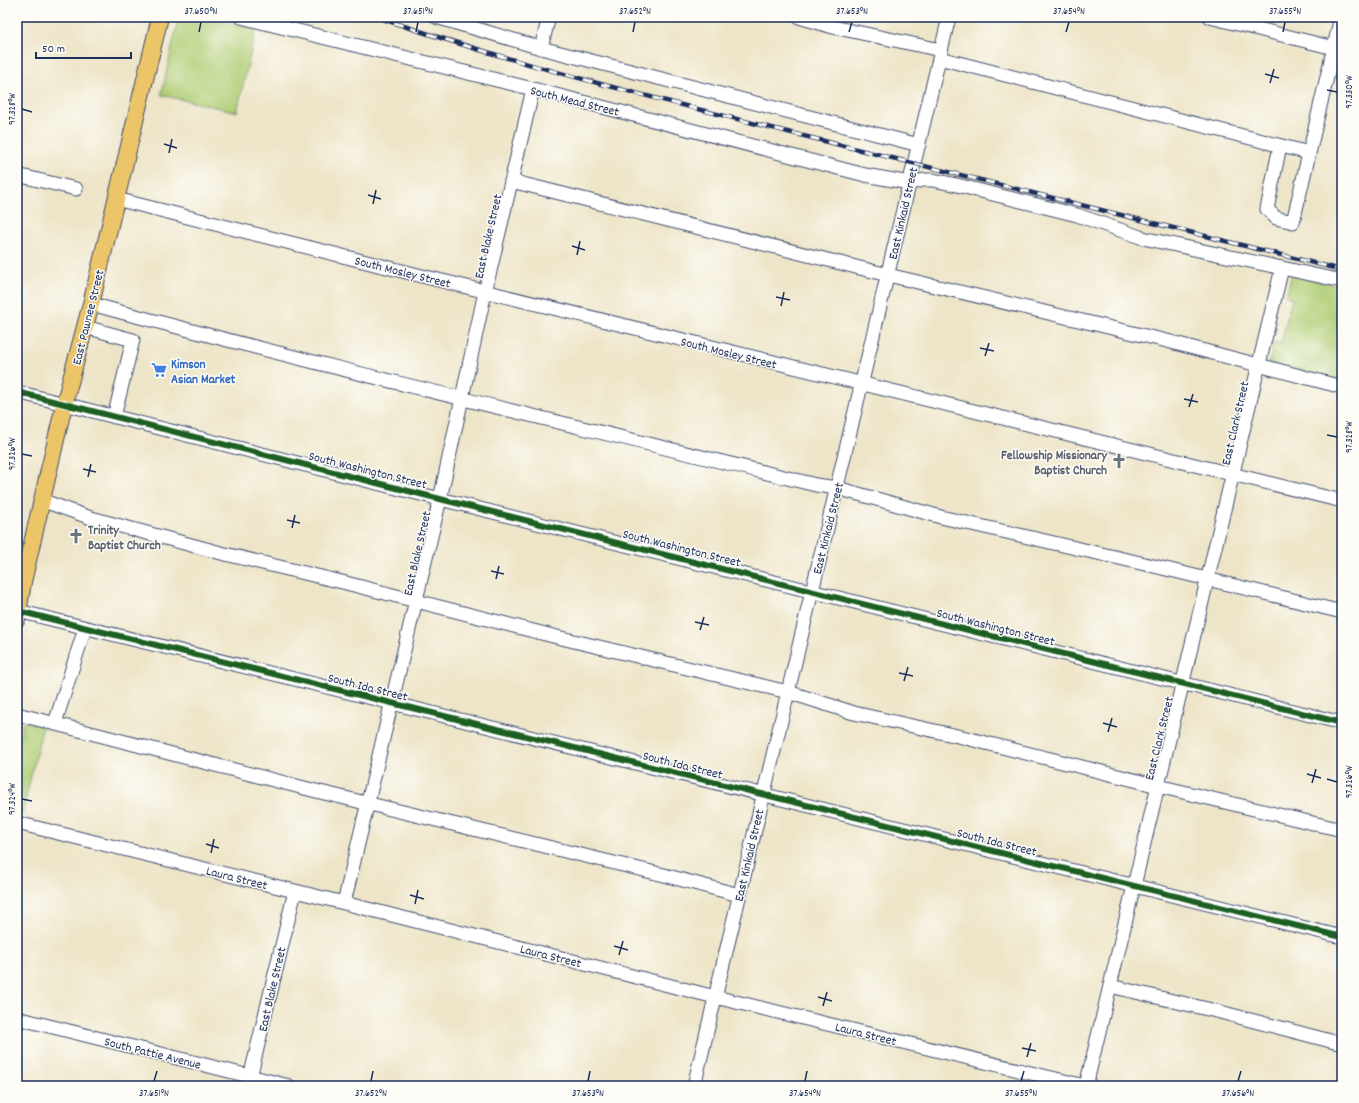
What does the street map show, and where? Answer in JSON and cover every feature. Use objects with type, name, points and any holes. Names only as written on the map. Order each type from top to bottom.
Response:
[{"type":"main road","name":"East Pawnee Street","points":[[18,615],[23,582],[41,500],[64,404],[91,304],[160,17]]},
{"type":"street","name":"South Mead Street","points":[[241,17],[533,89],[865,175],[910,182],[933,180],[957,185],[1077,215],[1143,238],[1281,273],[1342,281]]},
{"type":"street","points":[[436,17],[541,48],[919,145]]},
{"type":"street","points":[[541,48],[548,17]]},
{"type":"street","points":[[799,17],[1309,153]]},
{"type":"street","name":"East Kinkaid Street","points":[[694,1086],[949,17]]},
{"type":"street","points":[[1210,17],[1338,48]]},
{"type":"street","points":[[1280,146],[1267,209],[1276,218],[1293,222],[1309,153],[1338,48],[1341,17]]},
{"type":"street","name":"East Blake Street","points":[[344,903],[416,602],[485,292],[533,89]]},
{"type":"street","points":[[17,175],[76,189]]},
{"type":"street","points":[[511,181],[888,276],[1159,339],[1342,387]]},
{"type":"street","name":"South Mosley Street","points":[[116,198],[485,292],[1342,501]]},
{"type":"street","name":"East Clark Street","points":[[1086,1086],[1281,273]]},
{"type":"street","points":[[91,304],[310,362],[621,436],[816,485],[837,488],[941,517],[1208,579],[1342,612]]},
{"type":"street","points":[[84,327],[133,340],[114,417]]},
{"type":"street","name":"South Washington Street","points":[[17,392],[1342,723]]},
{"type":"street","points":[[41,500],[99,520],[221,553],[334,580],[557,637],[788,692],[854,713],[962,737],[1342,830]]},
{"type":"street","name":"South Ida Street","points":[[18,615],[85,628],[1342,937]]},
{"type":"street","points":[[55,723],[85,628]]},
{"type":"street","points":[[17,714],[316,791],[664,875],[739,895]]},
{"type":"street","name":"Laura Street","points":[[17,823],[344,903],[715,997],[1086,1086]]},
{"type":"street","name":"East Blake Street","points":[[249,1081],[295,891]]},
{"type":"street","points":[[1110,986],[1220,1012],[1342,1044]]},
{"type":"street","name":"South Pattie Avenue","points":[[17,1018],[249,1081],[289,1086]]},
{"type":"green space","points":[[179,17],[203,17],[256,29],[237,112],[161,95]]},
{"type":"green space","points":[[1292,274],[1342,287],[1342,382],[1269,364],[1274,342],[1281,343],[1292,298],[1286,296]]},
{"type":"green space","points":[[23,721],[43,726],[22,815],[17,813],[17,749]]},
{"type":"green space","points":[[17,834],[23,835],[17,859]]},
{"type":"railway","points":[[377,17],[431,35],[539,67],[648,96],[1342,270]]},
{"type":"cycle path","points":[[17,392],[440,499],[1342,723]]},
{"type":"cycle path","points":[[18,611],[1342,937]]},
{"type":"place","name":"Kimson Asian Market","points":[[159,370]]},
{"type":"place","name":"Fellowship Missionary Baptist Church","points":[[1119,461]]},
{"type":"place","name":"Trinity Baptist Church","points":[[76,536]]}]
